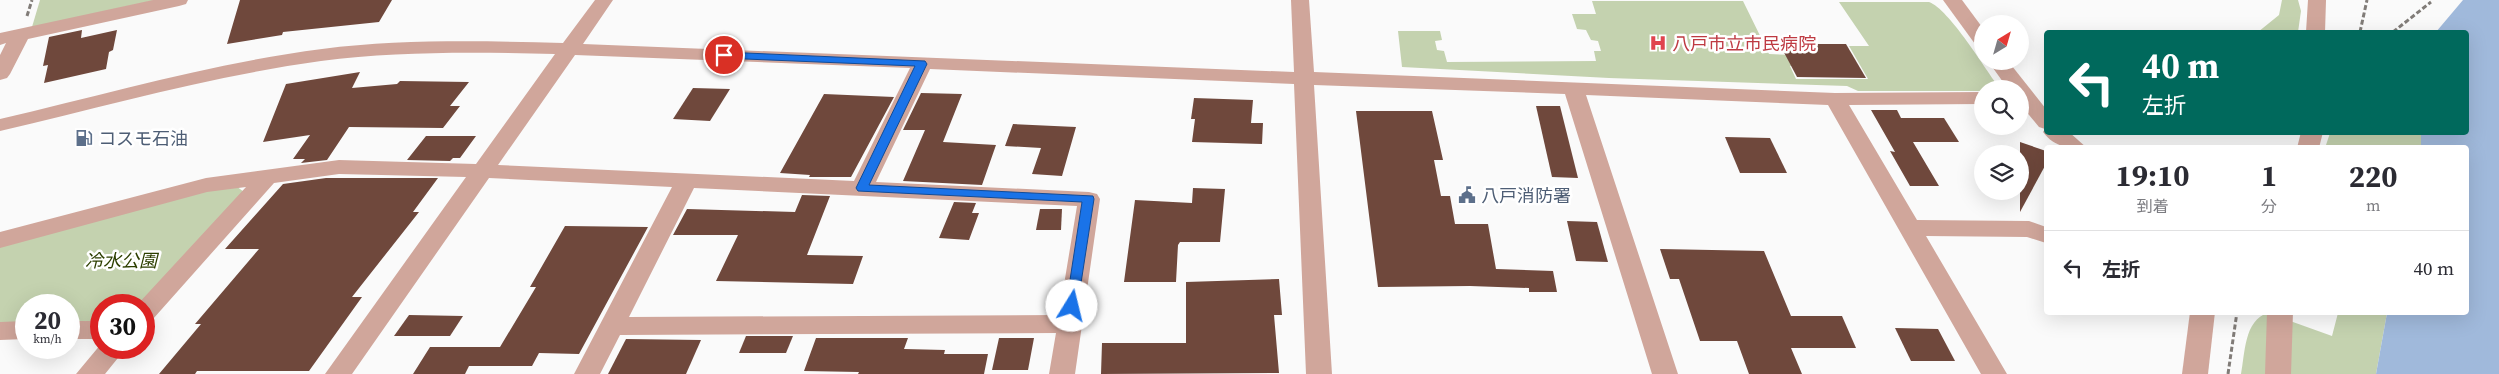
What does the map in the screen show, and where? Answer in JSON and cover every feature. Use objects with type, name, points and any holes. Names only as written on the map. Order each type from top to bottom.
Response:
[{"type":"street","points":[[0,39],[179,0]]},
{"type":"street","points":[[338,374],[604,0]]},
{"type":"street","points":[[1300,0],[1319,374]]},
{"type":"street","points":[[1952,0],[1974,29]]},
{"type":"street","points":[[2316,30],[2317,0]]},
{"type":"street","points":[[0,74],[22,34]]},
{"type":"street","points":[[0,125],[213,75],[288,60],[424,46],[570,49],[1835,99],[1974,98]]},
{"type":"street","points":[[862,188],[922,64]]},
{"type":"street","points":[[2006,70],[2014,80]]},
{"type":"street","points":[[1574,89],[1665,374]]},
{"type":"street","points":[[2029,98],[2044,120]]},
{"type":"street","points":[[1835,99],[1994,374]]},
{"type":"street","points":[[2058,135],[2072,145]]},
{"type":"street","points":[[0,240],[206,185],[339,167],[482,171],[1088,199],[1062,374]]},
{"type":"street","points":[[155,301],[268,176]]},
{"type":"street","points":[[587,374],[686,181]]},
{"type":"street","points":[[1910,228],[2029,228],[2044,234]]},
{"type":"street","points":[[2195,374],[2203,315]]},
{"type":"street","points":[[2278,374],[2280,315]]},
{"type":"street","points":[[612,326],[1070,324]]},
{"type":"street","points":[[0,330],[15,330]]},
{"type":"street","points":[[89,374],[102,359]]},
{"type":"path","points":[[2360,30],[2367,0]]},
{"type":"path","points":[[2396,30],[2431,2]]},
{"type":"path","points":[[2228,374],[2237,315]]},
{"type":"green space","points":[[40,0],[156,0],[32,27]]},
{"type":"green space","points":[[2282,0],[2298,0],[2301,11],[2298,30],[2260,30],[2279,15]]},
{"type":"green space","points":[[1592,1],[1743,1],[1769,54],[1793,55],[1798,65],[1790,66],[1796,79],[1868,79],[1849,46],[1869,46],[1839,2],[1929,2],[1947,16],[1974,51],[1974,70],[1987,70],[1994,80],[1974,80],[1974,91],[1858,91],[1847,86],[1609,78],[1402,67],[1398,31],[1440,31],[1442,40],[1435,41],[1437,50],[1444,51],[1447,62],[1596,61],[1594,51],[1601,51],[1598,41],[1591,40],[1586,30],[1577,29],[1572,14],[1596,14]]},
{"type":"green space","points":[[2329,135],[2421,135],[2421,145],[2326,145]]},
{"type":"green space","name":"冷水公園","points":[[236,186],[244,192],[151,294],[90,294],[90,321],[80,321],[80,294],[15,294],[15,322],[0,322],[0,247],[217,188]]},
{"type":"green space","points":[[2274,315],[2332,336],[2337,315],[2387,315],[2376,374],[2241,374],[2250,330],[2260,317]]},
{"type":"water","points":[[2463,0],[2499,0],[2499,374],[2376,374],[2387,315],[2469,315],[2469,145],[2421,145],[2421,135],[2469,135],[2469,30],[2438,30]]},
{"type":"building","points":[[240,0],[392,0],[379,22],[283,32],[282,35],[227,44]]},
{"type":"building","points":[[82,30],[81,38],[117,30],[113,50],[109,52],[106,69],[44,83],[48,65],[43,66],[49,37]]},
{"type":"building","points":[[1846,44],[1866,78],[1797,77],[1780,45]]},
{"type":"building","points":[[360,72],[352,88],[397,84],[400,81],[469,82],[450,106],[460,106],[443,128],[349,127],[327,160],[301,163],[305,159],[293,159],[310,135],[263,142],[286,84]]},
{"type":"building","points":[[693,88],[730,89],[710,121],[673,119]]},
{"type":"building","points":[[921,93],[962,94],[943,142],[996,145],[982,185],[903,181],[925,130],[903,130]]},
{"type":"building","points":[[824,94],[894,97],[851,177],[809,177],[810,175],[780,173]]},
{"type":"building","points":[[1194,98],[1253,100],[1251,123],[1263,123],[1262,144],[1192,142],[1195,119],[1191,119]]},
{"type":"building","points":[[1536,106],[1560,106],[1578,178],[1552,177]]},
{"type":"building","points":[[1871,110],[1897,110],[1901,118],[1944,118],[1959,142],[1913,142],[1939,186],[1910,186],[1890,151],[1895,152]]},
{"type":"building","points":[[1356,111],[1432,111],[1443,160],[1434,160],[1441,196],[1450,196],[1455,224],[1488,224],[1496,269],[1553,271],[1557,292],[1529,292],[1529,288],[1470,286],[1378,287]]},
{"type":"building","points":[[1013,124],[1076,127],[1062,176],[1032,174],[1041,148],[1005,146]]},
{"type":"building","points":[[426,136],[476,136],[460,158],[453,158],[450,161],[407,160]]},
{"type":"building","points":[[1725,137],[1770,138],[1787,173],[1740,173]]},
{"type":"building","points":[[2029,145],[2044,150],[2044,168],[2029,195]]},
{"type":"building","points":[[326,178],[438,178],[413,212],[419,212],[352,297],[362,297],[309,371],[197,371],[195,374],[159,374],[201,324],[195,324],[259,249],[225,249],[283,184]]},
{"type":"building","points":[[1193,188],[1225,189],[1220,242],[1180,242],[1178,245],[1176,282],[1124,282],[1135,200],[1192,203]]},
{"type":"building","points":[[802,195],[830,196],[807,255],[863,256],[853,284],[716,281],[738,235],[673,235],[687,209],[795,212]]},
{"type":"building","points":[[2020,200],[2026,200],[2020,212]]},
{"type":"building","points":[[954,202],[976,203],[972,213],[979,213],[969,240],[939,238]]},
{"type":"building","points":[[1040,209],[1062,209],[1061,230],[1036,230]]},
{"type":"building","points":[[1567,221],[1597,222],[1608,262],[1576,261]]},
{"type":"building","points":[[565,226],[648,227],[579,354],[539,353],[532,366],[469,366],[465,374],[413,374],[430,347],[500,347],[536,287],[530,287]]},
{"type":"building","points":[[1660,249],[1764,251],[1791,316],[1842,316],[1856,348],[1791,348],[1802,374],[1749,374],[1737,341],[1700,341],[1679,279],[1670,279]]},
{"type":"building","points":[[1279,279],[1282,315],[1274,315],[1279,373],[1101,374],[1102,343],[1186,343],[1186,282]]},
{"type":"building","points":[[409,315],[463,316],[450,336],[394,336]]},
{"type":"building","points":[[1895,328],[1938,329],[1955,361],[1911,361]]},
{"type":"building","points":[[746,336],[793,336],[786,353],[739,353]]},
{"type":"building","points":[[816,338],[908,338],[904,349],[945,350],[944,354],[988,354],[984,374],[858,374],[859,372],[804,371]]},
{"type":"building","points":[[999,338],[1034,338],[1028,370],[992,370]]},
{"type":"building","points":[[626,339],[701,340],[686,374],[608,374]]},
{"type":"place","name":"八戸市立市民病院","points":[[1658,43]]},
{"type":"place","name":"コスモ石油","points":[[84,138]]},
{"type":"place","name":"八戸消防署","points":[[1467,195]]},
{"type":"route","points":[[724,55],[922,64],[862,188],[1088,199],[1072,306]]}]
